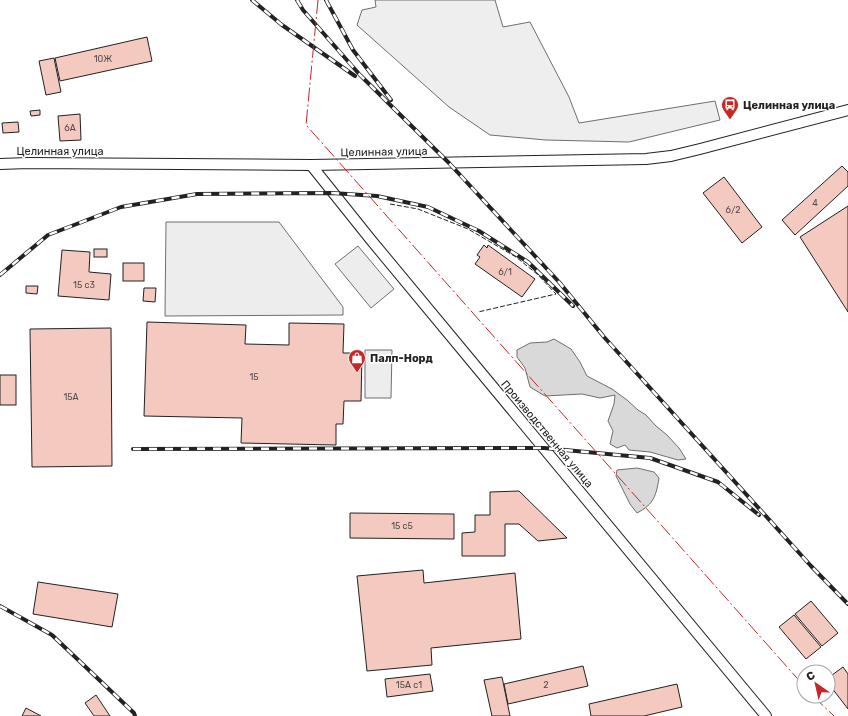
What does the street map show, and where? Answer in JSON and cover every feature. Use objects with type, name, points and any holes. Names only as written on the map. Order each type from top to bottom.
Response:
[{"type":"street","name":"Целинная улица","points":[[0,164],[311,166],[646,159],[671,156],[700,149],[848,110]]},
{"type":"street","name":"Производственная улица","points":[[311,166],[766,716]]},
{"type":"shaded area","points":[[375,0],[495,0],[503,27],[530,22],[569,97],[579,123],[715,101],[720,120],[629,142],[546,140],[490,135],[449,107],[357,25],[362,10],[376,7]]},
{"type":"shaded area","points":[[166,222],[279,222],[343,307],[343,315],[165,316]]},
{"type":"shaded area","points":[[358,246],[394,289],[371,308],[335,264]]},
{"type":"shaded area","points":[[554,339],[571,349],[587,376],[612,389],[646,415],[679,448],[686,459],[678,460],[650,452],[629,450],[625,445],[617,448],[610,444],[613,431],[608,421],[614,404],[615,395],[600,398],[582,394],[545,396],[530,387],[525,368],[517,357],[517,350],[530,343],[547,342]]},
{"type":"shaded area","points":[[365,350],[392,350],[391,398],[365,398]]},
{"type":"shaded area","points":[[637,468],[654,472],[659,478],[657,490],[651,503],[637,513],[630,504],[616,476],[617,470]]},
{"type":"building","points":[[147,37],[152,61],[60,81],[55,58]]},
{"type":"building","points":[[54,58],[61,92],[46,95],[39,61]]},
{"type":"building","points":[[40,110],[40,115],[31,116],[30,111]]},
{"type":"building","points":[[80,114],[81,140],[60,141],[58,116]]},
{"type":"building","points":[[18,122],[19,132],[3,133],[2,123]]},
{"type":"building","points":[[842,166],[848,172],[848,186],[795,235],[782,220]]},
{"type":"building","points":[[724,177],[762,227],[742,243],[703,193]]},
{"type":"building","points":[[848,206],[848,312],[800,237]]},
{"type":"building","points":[[484,245],[487,248],[488,245],[535,279],[522,297],[475,264],[480,257],[477,255]]},
{"type":"building","points":[[94,249],[107,249],[107,257],[94,257]]},
{"type":"building","points":[[62,250],[90,252],[89,272],[111,274],[109,300],[58,296]]},
{"type":"building","points":[[123,263],[144,263],[144,281],[123,281]]},
{"type":"building","points":[[26,286],[38,286],[37,294],[26,293]]},
{"type":"building","points":[[144,288],[156,288],[155,302],[143,301]]},
{"type":"building","points":[[147,322],[246,325],[245,344],[289,345],[289,323],[344,324],[343,353],[362,353],[361,401],[344,401],[343,424],[336,424],[336,445],[241,443],[242,418],[144,416]]},
{"type":"building","points":[[111,328],[112,466],[32,467],[30,329]]},
{"type":"building","points":[[0,375],[16,375],[16,405],[0,405]]},
{"type":"building","points":[[519,491],[567,538],[538,541],[519,524],[505,524],[505,556],[462,556],[462,533],[475,532],[475,515],[490,515],[490,492]]},
{"type":"building","points":[[350,513],[454,514],[454,539],[350,538]]},
{"type":"building","points":[[423,570],[424,583],[515,573],[521,639],[431,648],[432,665],[367,671],[357,576]]},
{"type":"building","points":[[38,582],[118,594],[112,627],[33,614]]},
{"type":"building","points":[[811,601],[838,633],[822,646],[795,614]]},
{"type":"building","points":[[794,615],[821,647],[806,659],[779,627]]},
{"type":"building","points":[[583,666],[588,686],[508,704],[504,684]]},
{"type":"building","points":[[843,667],[848,674],[848,709],[836,693],[836,672]]},
{"type":"building","points":[[430,674],[433,691],[387,697],[385,679]]},
{"type":"building","points":[[502,677],[510,716],[492,716],[484,680]]},
{"type":"building","points":[[677,684],[682,707],[644,716],[591,716],[589,704]]},
{"type":"building","points":[[96,695],[110,716],[94,716],[85,703]]},
{"type":"building","points":[[26,708],[41,716],[22,716]]},
{"type":"railway","points":[[252,0],[282,25],[355,76]]},
{"type":"railway","points":[[297,0],[303,10],[360,75],[449,163],[559,282],[604,337],[811,566],[848,604]]},
{"type":"railway","points":[[326,0],[353,50],[391,100]]},
{"type":"railway","points":[[0,275],[48,235],[121,207],[197,194],[332,193],[377,196],[428,207],[479,231],[528,262],[573,306]]},
{"type":"railway","points":[[133,449],[544,448],[650,458],[718,482],[759,515]]},
{"type":"railway","points":[[0,606],[52,635],[134,713],[135,716]]},
{"type":"fence","points":[[390,204],[418,209],[468,229],[516,257],[537,274],[556,294],[478,312]]},
{"type":"power","points":[[318,0],[306,125],[796,677]]},
{"type":"power","points":[[821,704],[834,716]]},
{"type":"place","name":"Целинная улица","points":[[730,120]]},
{"type":"place","name":"Палп-Норд","points":[[357,373]]}]
